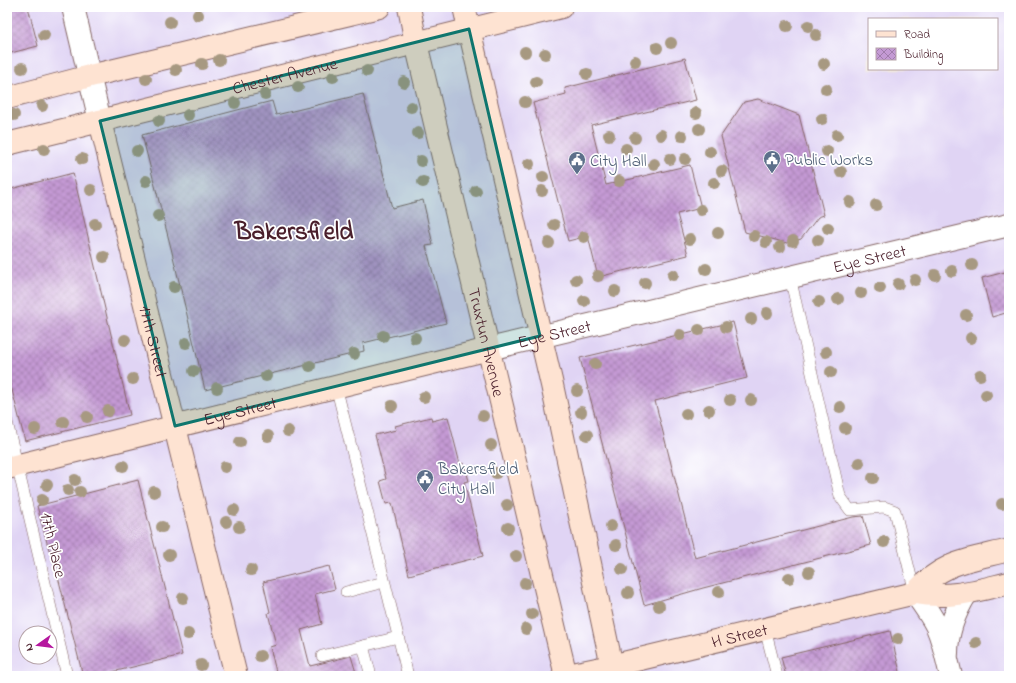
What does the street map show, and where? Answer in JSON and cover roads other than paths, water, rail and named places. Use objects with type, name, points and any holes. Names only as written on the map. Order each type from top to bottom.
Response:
[{"type":"main road","points":[[7,98],[90,76],[379,7]]},
{"type":"main road","name":"Truxtun Avenue","points":[[409,7],[416,43],[565,676]]},
{"type":"main road","points":[[464,7],[553,392],[612,671]]},
{"type":"main road","name":"Chester Avenue","points":[[7,144],[561,7]]},
{"type":"main road","name":"17th Street","points":[[100,121],[236,676]]},
{"type":"main road","name":"Eye Street","points":[[12,467],[489,349]]},
{"type":"main road","points":[[915,593],[924,582],[947,567],[959,562],[1009,550]]},
{"type":"main road","name":"H Street","points":[[565,676],[612,671],[765,629],[915,593],[939,596],[966,594],[1009,583]]},
{"type":"street","name":"17th Street","points":[[73,7],[100,121]]},
{"type":"street","name":"Eye Street","points":[[489,349],[1009,225]]},
{"type":"street","points":[[915,593],[927,609],[937,627],[950,670]]},
{"type":"street","points":[[950,670],[947,651],[951,625],[957,609],[966,594]]},
{"type":"lane","points":[[790,277],[840,496],[850,510],[884,507],[895,511],[915,593]]},
{"type":"lane","points":[[336,386],[408,676]]},
{"type":"lane","name":"17th Place","points":[[7,422],[12,467],[67,676]]},
{"type":"lane","points":[[346,592],[384,582]]},
{"type":"lane","points":[[765,629],[776,676]]},
{"type":"lane","points":[[322,656],[398,637]]},
{"type":"lane","points":[[363,646],[371,676]]},
{"type":"place","name":"Public Works","points":[[772,174]]},
{"type":"place","name":"City Hall","points":[[577,175]]},
{"type":"place","name":"Bakersfield City Hall","points":[[425,493]]},
{"type":"district","name":"Bakersfield","points":[[294,230]]}]
